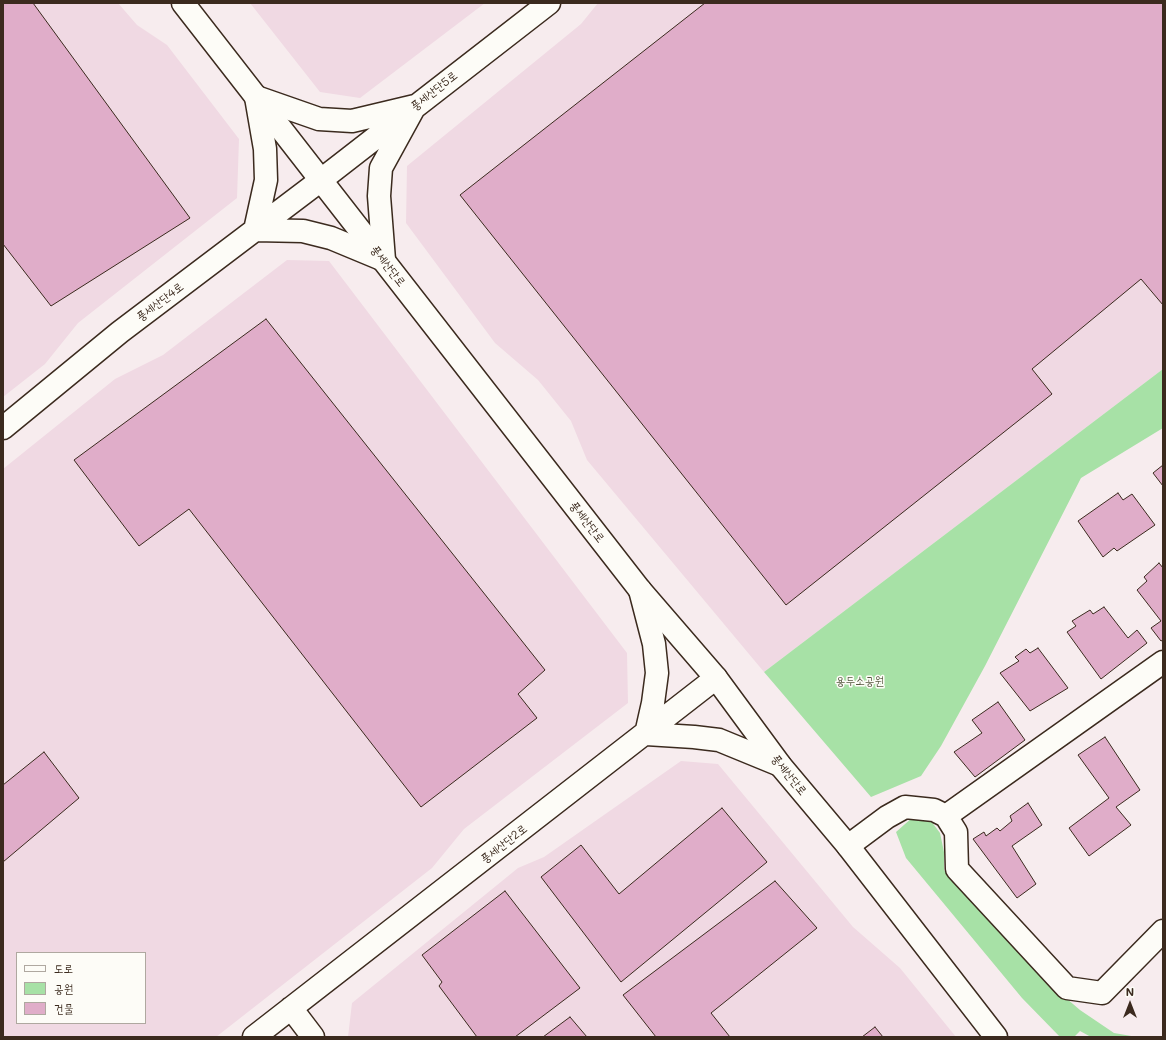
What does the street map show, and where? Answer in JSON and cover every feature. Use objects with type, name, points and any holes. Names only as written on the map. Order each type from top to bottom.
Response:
[{"type":"street","name":"풍세산단로","points":[[183,3],[640,590],[716,678],[780,765],[848,846],[996,1037]]},
{"type":"street","name":"풍세산단5로","points":[[321,180],[549,3]]},
{"type":"street","points":[[256,97],[319,119],[352,122],[415,106],[381,168],[379,196],[384,260],[331,238],[303,232],[255,230],[266,180],[265,149],[256,97]]},
{"type":"street","name":"풍세산단4로","points":[[3,428],[120,332],[321,180]]},
{"type":"street","points":[[640,590],[654,644],[657,674],[653,704],[646,734],[718,740],[780,765]]},
{"type":"street","points":[[946,816],[1163,662]]},
{"type":"street","name":"풍세산단2로","points":[[254,1037],[646,734],[716,678]]},
{"type":"street","points":[[848,846],[887,817],[905,807],[934,810],[946,816],[956,832],[957,869],[1067,988],[1102,993],[1163,931]]},
{"type":"street","points":[[291,1008],[313,1037]]},
{"type":"shaded area","points":[[3,3],[118,3],[137,25],[167,45],[239,139],[237,198],[78,323],[45,364],[3,397]]},
{"type":"shaded area","points":[[250,3],[485,3],[360,98],[320,92]]},
{"type":"shaded area","points":[[598,3],[1163,3],[1163,369],[764,672],[587,460],[571,421],[538,380],[495,343],[406,223],[407,166],[581,24]]},
{"type":"shaded area","points":[[287,260],[329,261],[627,653],[628,703],[464,829],[432,868],[216,1037],[3,1037],[3,469],[115,379],[163,355]]},
{"type":"shaded area","points":[[681,761],[718,764],[853,927],[900,968],[956,1037],[348,1037],[352,1003],[518,868],[544,857]]},
{"type":"green space","name":"용두소공원","points":[[1163,369],[1163,428],[1081,478],[985,666],[941,746],[921,776],[871,797],[764,672]]},
{"type":"green space","points":[[913,817],[931,821],[940,833],[944,852],[944,870],[1052,986],[1080,1010],[1114,1033],[1137,1037],[1091,1037],[1080,1031],[1074,1037],[1060,1037],[1022,998],[906,858],[896,832]]},
{"type":"building","points":[[3,3],[33,3],[190,218],[51,306],[3,244]]},
{"type":"building","points":[[705,3],[1163,3],[1163,305],[1141,279],[1032,369],[1052,394],[786,605],[460,195]]},
{"type":"building","points":[[266,319],[545,670],[518,694],[537,718],[421,807],[189,509],[139,546],[74,460]]},
{"type":"building","points":[[1163,465],[1163,486],[1153,473]]},
{"type":"building","points":[[1118,493],[1123,500],[1132,494],[1155,525],[1117,551],[1114,548],[1103,557],[1078,521]]},
{"type":"building","points":[[1159,563],[1163,568],[1163,640],[1161,641],[1151,628],[1161,621],[1137,590],[1147,581],[1144,577]]},
{"type":"building","points":[[1104,607],[1128,638],[1137,630],[1147,643],[1101,679],[1067,632],[1076,626],[1072,621],[1090,610],[1093,614]]},
{"type":"building","points":[[1038,648],[1068,688],[1030,711],[1000,673],[1019,661],[1015,657],[1026,649],[1030,653]]},
{"type":"building","points":[[998,702],[1025,740],[975,777],[954,752],[982,733],[972,720]]},
{"type":"building","points":[[1105,737],[1140,790],[1116,807],[1131,825],[1089,856],[1069,828],[1109,798],[1078,755]]},
{"type":"building","points":[[44,752],[79,798],[3,862],[3,785]]},
{"type":"building","points":[[1028,803],[1042,825],[1012,846],[1036,884],[1017,898],[973,839],[984,832],[986,836],[997,828],[1000,831],[1012,821],[1010,816]]},
{"type":"building","points":[[722,808],[767,862],[621,982],[541,877],[581,845],[619,894]]},
{"type":"building","points":[[775,881],[817,928],[711,1013],[730,1037],[656,1037],[623,995]]},
{"type":"building","points":[[505,891],[580,988],[515,1037],[477,1037],[439,986],[442,982],[422,955]]},
{"type":"building","points":[[570,1017],[587,1037],[543,1037]]},
{"type":"building","points":[[875,1027],[883,1037],[862,1037]]}]
